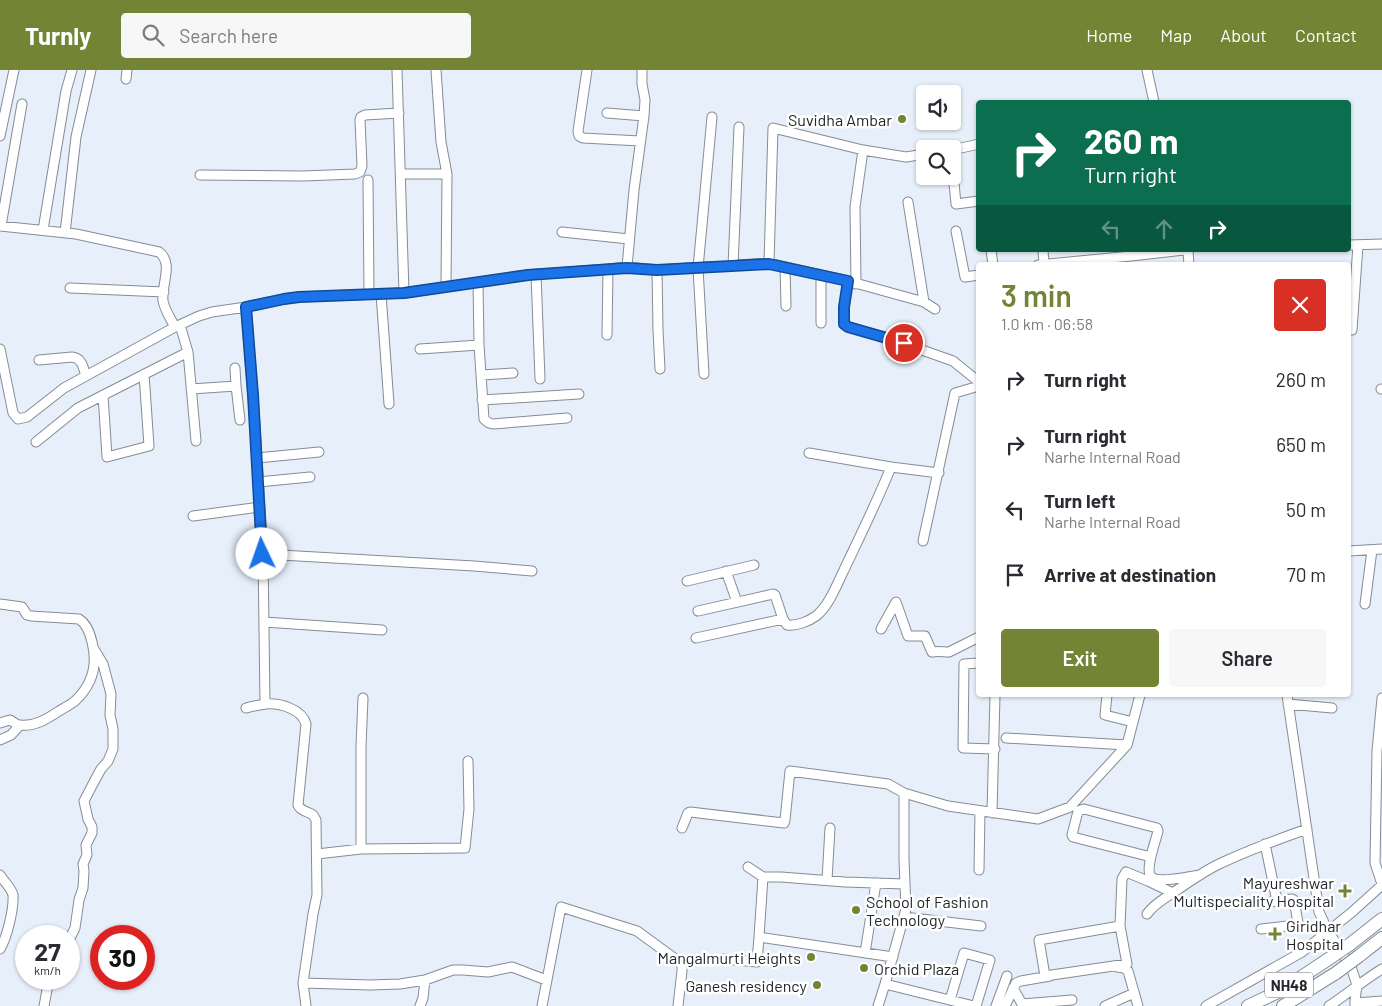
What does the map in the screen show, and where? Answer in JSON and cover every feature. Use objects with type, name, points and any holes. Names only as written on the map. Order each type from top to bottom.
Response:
[{"type":"highway","name":"NH48","points":[[1248,1006],[1280,991],[1349,945],[1382,919]]},
{"type":"highway","name":"NH48","points":[[1283,1006],[1336,973],[1382,938]]},
{"type":"street","points":[[0,136],[14,70]]},
{"type":"street","points":[[43,230],[66,91],[72,70]]},
{"type":"street","points":[[65,232],[76,138],[91,70]]},
{"type":"street","points":[[397,70],[404,293]]},
{"type":"street","points":[[436,70],[441,142],[447,174],[446,287]]},
{"type":"street","points":[[587,70],[578,131],[579,136],[583,138],[640,142]]},
{"type":"street","points":[[627,268],[644,116],[645,100],[642,70]]},
{"type":"street","points":[[1147,70],[1154,100]]},
{"type":"street","points":[[22,104],[1,226],[65,232],[159,252],[163,255],[166,263],[163,300],[166,309],[178,326],[188,352],[196,441]]},
{"type":"street","points":[[200,175],[303,176],[355,174],[360,172],[362,166],[361,116],[399,113]]},
{"type":"street","points":[[607,113],[644,116]]},
{"type":"street","points":[[704,374],[698,268],[712,117]]},
{"type":"street","points":[[733,266],[739,127]]},
{"type":"street","points":[[769,264],[773,128],[863,150],[906,157],[916,155]]},
{"type":"street","points":[[961,148],[976,145]]},
{"type":"street","points":[[863,150],[855,207],[852,283],[844,307],[844,324],[848,327],[890,339],[953,361],[976,380]]},
{"type":"street","points":[[400,174],[447,174]]},
{"type":"street","points":[[368,180],[369,294]]},
{"type":"street","points":[[954,185],[956,204],[976,201]]},
{"type":"street","points":[[908,202],[924,302]]},
{"type":"street","points":[[956,231],[965,278],[976,276]]},
{"type":"street","points":[[562,232],[629,239]]},
{"type":"street","points":[[1352,330],[1353,245],[1382,244]]},
{"type":"street","points":[[1053,262],[1097,255],[1135,257],[1170,252]]},
{"type":"street","points":[[0,349],[13,413],[18,419],[28,418],[64,388],[198,316],[299,297],[404,293],[536,274],[627,268],[657,270],[769,264],[821,275],[924,302],[935,309]]},
{"type":"street","points":[[785,267],[786,306]]},
{"type":"street","points":[[607,335],[608,269]]},
{"type":"street","points":[[657,270],[660,369]]},
{"type":"street","points":[[536,274],[540,379]]},
{"type":"street","points":[[821,275],[821,323]]},
{"type":"street","points":[[478,282],[479,345],[484,420],[489,424],[567,418]]},
{"type":"street","points":[[70,288],[164,292]]},
{"type":"street","points":[[381,294],[389,404]]},
{"type":"street","points":[[246,307],[260,507],[265,704]]},
{"type":"street","points":[[420,349],[479,345]]},
{"type":"street","points":[[36,442],[78,408],[188,352]]},
{"type":"street","points":[[39,360],[77,358],[81,361],[86,376]]},
{"type":"street","points":[[235,368],[240,420]]},
{"type":"street","points":[[481,375],[512,373]]},
{"type":"street","points":[[103,395],[107,457],[149,446],[144,374]]},
{"type":"street","points":[[191,389],[236,386]]},
{"type":"street","points":[[923,541],[955,393],[976,387]]},
{"type":"street","points":[[482,400],[579,394]]},
{"type":"street","points":[[257,458],[319,452]]},
{"type":"street","points":[[808,454],[939,473]]},
{"type":"street","points":[[698,611],[773,594],[787,625],[791,626],[817,616],[830,598],[864,529],[891,467]]},
{"type":"street","points":[[258,482],[310,477]]},
{"type":"street","points":[[193,516],[260,507]]},
{"type":"street","points":[[1351,551],[1382,549]]},
{"type":"street","points":[[1365,604],[1372,550]]},
{"type":"street","points":[[262,554],[532,571]]},
{"type":"street","points":[[687,581],[754,565]]},
{"type":"street","points":[[726,572],[737,602]]},
{"type":"street","points":[[881,629],[896,602],[908,636],[925,636],[932,652],[941,650],[949,652],[976,638]]},
{"type":"street","points":[[0,604],[22,607],[27,615],[31,616],[79,619],[84,622],[94,649],[103,664],[111,694],[110,715],[114,749],[84,801],[92,833],[86,845],[87,855],[83,864],[83,888],[79,900],[75,925]]},
{"type":"street","points":[[696,638],[783,619]]},
{"type":"street","points":[[264,622],[382,630]]},
{"type":"street","points":[[0,723],[10,720],[18,725],[26,726],[50,718],[74,702],[83,693],[92,677],[95,657],[94,649]]},
{"type":"street","points":[[976,663],[964,664],[963,748],[995,749]]},
{"type":"street","points":[[992,813],[995,697]]},
{"type":"street","points":[[1107,697],[1105,716],[1133,722]]},
{"type":"street","points":[[682,828],[690,812],[784,823],[790,771],[888,784],[904,793],[948,806],[1038,819],[1070,807],[1127,745],[1139,697]]},
{"type":"street","points":[[361,849],[363,698]]},
{"type":"street","points":[[1206,1006],[1302,952],[1351,913],[1382,884],[1375,863],[1377,751],[1382,698]]},
{"type":"street","points":[[1332,708],[1288,700],[1319,912],[1328,931],[1351,967],[1357,985],[1355,1005],[1382,1001]]},
{"type":"street","points":[[246,708],[273,704],[291,708],[301,714],[305,720],[298,805],[303,811],[314,815],[316,820],[318,895],[313,914],[304,983],[306,1006]]},
{"type":"street","points":[[0,740],[11,735],[20,725]]},
{"type":"street","points":[[1006,738],[1127,745]]},
{"type":"street","points":[[316,854],[361,849],[465,848],[469,809],[468,761]]},
{"type":"street","points":[[878,1006],[906,909],[904,793]]},
{"type":"street","points":[[1151,857],[1073,837],[1078,811],[1084,809],[1158,828],[1149,872],[1154,878],[1164,880],[1200,874]]},
{"type":"street","points":[[979,870],[980,811]]},
{"type":"street","points":[[827,880],[830,828]]},
{"type":"street","points":[[1147,914],[1152,907],[1200,874],[1265,844],[1306,829]]},
{"type":"street","points":[[1265,844],[1277,901]]},
{"type":"street","points":[[748,868],[763,877],[905,884]]},
{"type":"street","points":[[1005,1006],[1016,983],[1021,981],[1127,964],[1120,926],[1122,879],[1126,872],[1172,893]]},
{"type":"street","points":[[0,875],[12,894],[12,899],[7,932],[0,949]]},
{"type":"street","points":[[724,959],[756,962],[763,877]]},
{"type":"street","points":[[865,953],[876,883]]},
{"type":"street","points":[[1258,904],[1292,899],[1294,900],[1298,923],[1296,925],[1261,930]]},
{"type":"street","points":[[542,1006],[561,907],[637,931],[678,961],[682,965],[682,971],[678,1006]]},
{"type":"street","points":[[904,917],[981,926]]},
{"type":"street","points":[[1045,976],[1040,940],[1120,926]]},
{"type":"street","points":[[759,937],[893,957]]},
{"type":"street","points":[[885,984],[950,1000],[975,1006],[990,960],[964,953],[950,1000]]},
{"type":"street","points":[[304,983],[400,984],[425,980],[453,970],[488,972],[512,967],[546,980]]},
{"type":"street","points":[[1045,976],[1064,977],[1119,967],[1124,968],[1128,971],[1138,1006]]},
{"type":"street","points":[[1329,1006],[1382,969]]},
{"type":"street","points":[[996,1006],[1007,976]]},
{"type":"street","points":[[420,1006],[425,980]]},
{"type":"street","points":[[1013,988],[1022,1004],[1072,1000]]},
{"type":"street","points":[[44,1006],[47,990]]},
{"type":"street","points":[[1105,1006],[1134,993]]},
{"type":"place","name":"Suvidha Ambar","points":[[902,119]]},
{"type":"place","name":"Mayureshwar Multispeciality Hospital","points":[[1345,891]]},
{"type":"place","name":"School of Fashion Technology","points":[[856,910]]},
{"type":"place","name":"Giridhar Hospital","points":[[1275,934]]},
{"type":"place","name":"Mangalmurti Heights","points":[[811,957]]},
{"type":"place","name":"Orchid Plaza","points":[[864,968]]},
{"type":"place","name":"Ganesh residency","points":[[817,985]]},
{"type":"route","points":[[262,554],[246,307],[299,297],[404,293],[528,275],[627,268],[657,270],[769,264],[848,281],[844,307],[844,324],[848,327],[904,343]]}]
